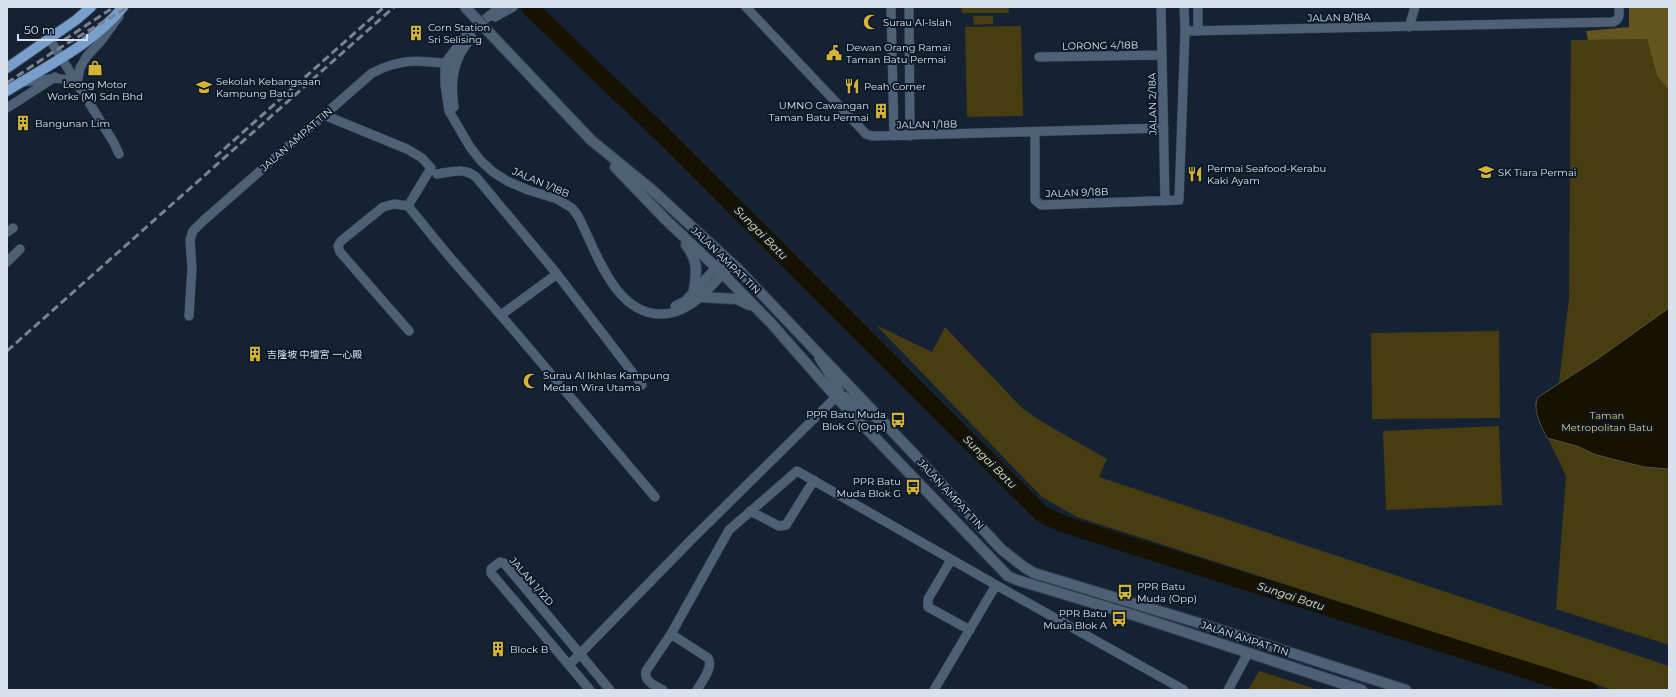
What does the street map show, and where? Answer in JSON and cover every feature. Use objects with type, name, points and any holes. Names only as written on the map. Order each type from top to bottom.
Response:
[{"type":"main road","points":[[7,68],[76,20],[91,7]]},
{"type":"main road","points":[[7,91],[85,43],[104,27],[123,7]]},
{"type":"street","points":[[77,83],[80,68],[87,56],[101,41],[126,7]]},
{"type":"street","name":"JALAN AMPAT TIN","points":[[465,7],[665,219],[719,270],[782,335],[836,397],[1008,576],[1362,690]]},
{"type":"street","points":[[450,64],[470,39],[498,11],[512,7]]},
{"type":"street","name":"JALAN 1/18B","points":[[746,7],[866,134],[872,136],[1164,128]]},
{"type":"street","points":[[891,7],[894,136]]},
{"type":"street","points":[[909,7],[910,136]]},
{"type":"street","name":"JALAN 2/18A","points":[[1161,7],[1165,201]]},
{"type":"street","points":[[1165,201],[1177,200],[1180,198],[1185,31],[1184,7]]},
{"type":"street","points":[[1198,7],[1198,31]]},
{"type":"street","points":[[1409,27],[1415,7]]},
{"type":"street","name":"JALAN 8/18A","points":[[1185,31],[1614,22],[1618,20],[1619,7]]},
{"type":"street","points":[[49,38],[114,143],[119,154]]},
{"type":"street","name":"LORONG 4/18B","points":[[1039,57],[1162,55]]},
{"type":"street","name":"JALAN AMPAT TIN","points":[[189,316],[192,268],[189,244],[190,235],[193,231],[372,72],[393,63],[413,61],[450,64]]},
{"type":"street","name":"JALAN 1/18B","points":[[450,64],[445,85],[449,111],[470,147],[481,161],[507,181],[528,190],[557,199],[572,208],[578,216],[610,282],[630,303],[649,314],[673,314],[681,310],[729,261]]},
{"type":"street","points":[[21,82],[55,77],[77,83]]},
{"type":"street","points":[[7,108],[55,77]]},
{"type":"street","points":[[324,115],[408,149],[422,158],[431,168],[408,206]]},
{"type":"street","name":"JALAN 9/18B","points":[[1035,132],[1035,200],[1037,203],[1041,205],[1165,201]]},
{"type":"street","name":"JALAN AMPAT TIN","points":[[591,140],[651,189],[729,261],[885,424],[1001,549],[1024,567],[1034,573],[1202,624],[1406,690]]},
{"type":"street","points":[[437,174],[461,170],[470,172],[508,214],[557,274],[642,385]]},
{"type":"street","points":[[409,330],[340,252],[338,246],[341,241],[383,207],[394,204],[408,206],[448,255],[501,315],[655,497]]},
{"type":"street","points":[[665,219],[691,251],[695,259],[697,272],[697,294],[728,297],[744,301],[782,335]]},
{"type":"street","points":[[7,262],[20,249]]},
{"type":"street","points":[[501,315],[557,274]]},
{"type":"street","points":[[569,665],[836,397],[839,393],[837,386],[812,348]]},
{"type":"street","points":[[836,397],[841,395],[847,397],[885,424]]},
{"type":"street","points":[[663,690],[648,682],[645,676],[646,671],[671,634],[728,530],[797,471],[1168,686],[1184,690]]},
{"type":"street","points":[[750,511],[779,526],[786,525],[814,480]]},
{"type":"street","points":[[951,560],[928,599],[928,606],[970,630]]},
{"type":"street","name":"JALAN 1/12D","points":[[590,690],[491,573],[491,569],[500,562],[504,563],[610,690]]},
{"type":"street","points":[[934,690],[996,585]]},
{"type":"street","points":[[1202,624],[1242,643],[1246,647],[1248,653],[1228,690]]},
{"type":"street","points":[[671,634],[708,658],[710,661],[710,666],[698,690]]},
{"type":"green space","points":[[961,7],[1009,7],[1009,13],[962,13]]},
{"type":"green space","points":[[973,16],[993,16],[993,24],[974,25]]},
{"type":"green space","points":[[1021,26],[1023,116],[967,117],[965,27]]},
{"type":"green space","name":"Taman Metropolitan Batu","points":[[1647,39],[1657,76],[1669,90],[1669,645],[1556,609],[1566,476],[1537,415],[1535,404],[1538,397],[1559,383],[1569,298],[1571,40]]},
{"type":"green space","points":[[876,325],[932,352],[945,327],[1022,408],[1044,423],[1107,459],[1099,477],[1669,666],[1669,690],[1613,690],[1077,517],[1042,497]]},
{"type":"green space","points":[[1499,331],[1500,418],[1372,419],[1371,333]]},
{"type":"green space","points":[[1499,426],[1502,505],[1386,510],[1383,431]]},
{"type":"green space","points":[[1259,671],[1319,690],[1248,690]]},
{"type":"shaded area","points":[[1629,7],[1669,7],[1669,90],[1657,76],[1647,39],[1588,40],[1586,31],[1629,27]]},
{"type":"shaded area","points":[[1669,308],[1669,469],[1644,467],[1612,459],[1594,454],[1577,446],[1547,438],[1537,413],[1536,402],[1538,397],[1599,358]]},
{"type":"waterway","name":"Sungai Batu","points":[[529,7],[663,135],[1042,514],[1063,524],[1589,690]]},
{"type":"railway","points":[[64,40],[114,7]]},
{"type":"railway","points":[[7,83],[53,52],[128,7]]},
{"type":"railway","points":[[215,157],[384,7]]},
{"type":"railway","points":[[7,351],[394,7]]},
{"type":"place","name":"Surau Al-Islah","points":[[871,22]]},
{"type":"place","name":"Corn Station Sri Selising","points":[[416,33]]},
{"type":"place","name":"Dewan Orang Ramai Taman Batu Permai","points":[[834,53]]},
{"type":"place","name":"Leong Motor Works (M) Sdn Bhd","points":[[95,68]]},
{"type":"place","name":"Peah Corner","points":[[852,86]]},
{"type":"place","name":"Sekolah Kebangsaan Kampung Batu","points":[[204,87]]},
{"type":"place","name":"UMNO Cawangan Taman Batu Permai","points":[[881,111]]},
{"type":"place","name":"Bangunan Lim","points":[[23,123]]},
{"type":"place","name":"SK Tiara Permai","points":[[1486,172]]},
{"type":"place","name":"Permai Seafood-Kerabu Kaki Ayam","points":[[1195,174]]},
{"type":"place","name":"吉隆坡 中壇宮 一心殿","points":[[255,354]]},
{"type":"place","name":"Surau Al Ikhlas Kampung Medan Wira Utama","points":[[531,381]]},
{"type":"place","name":"PPR Batu Muda Blok G (Opp)","points":[[898,420]]},
{"type":"place","name":"PPR Batu Muda Blok G","points":[[913,487]]},
{"type":"place","name":"PPR Batu Muda (Opp)","points":[[1125,592]]},
{"type":"place","name":"PPR Batu Muda Blok A","points":[[1119,619]]},
{"type":"place","name":"Block B","points":[[498,649]]}]
